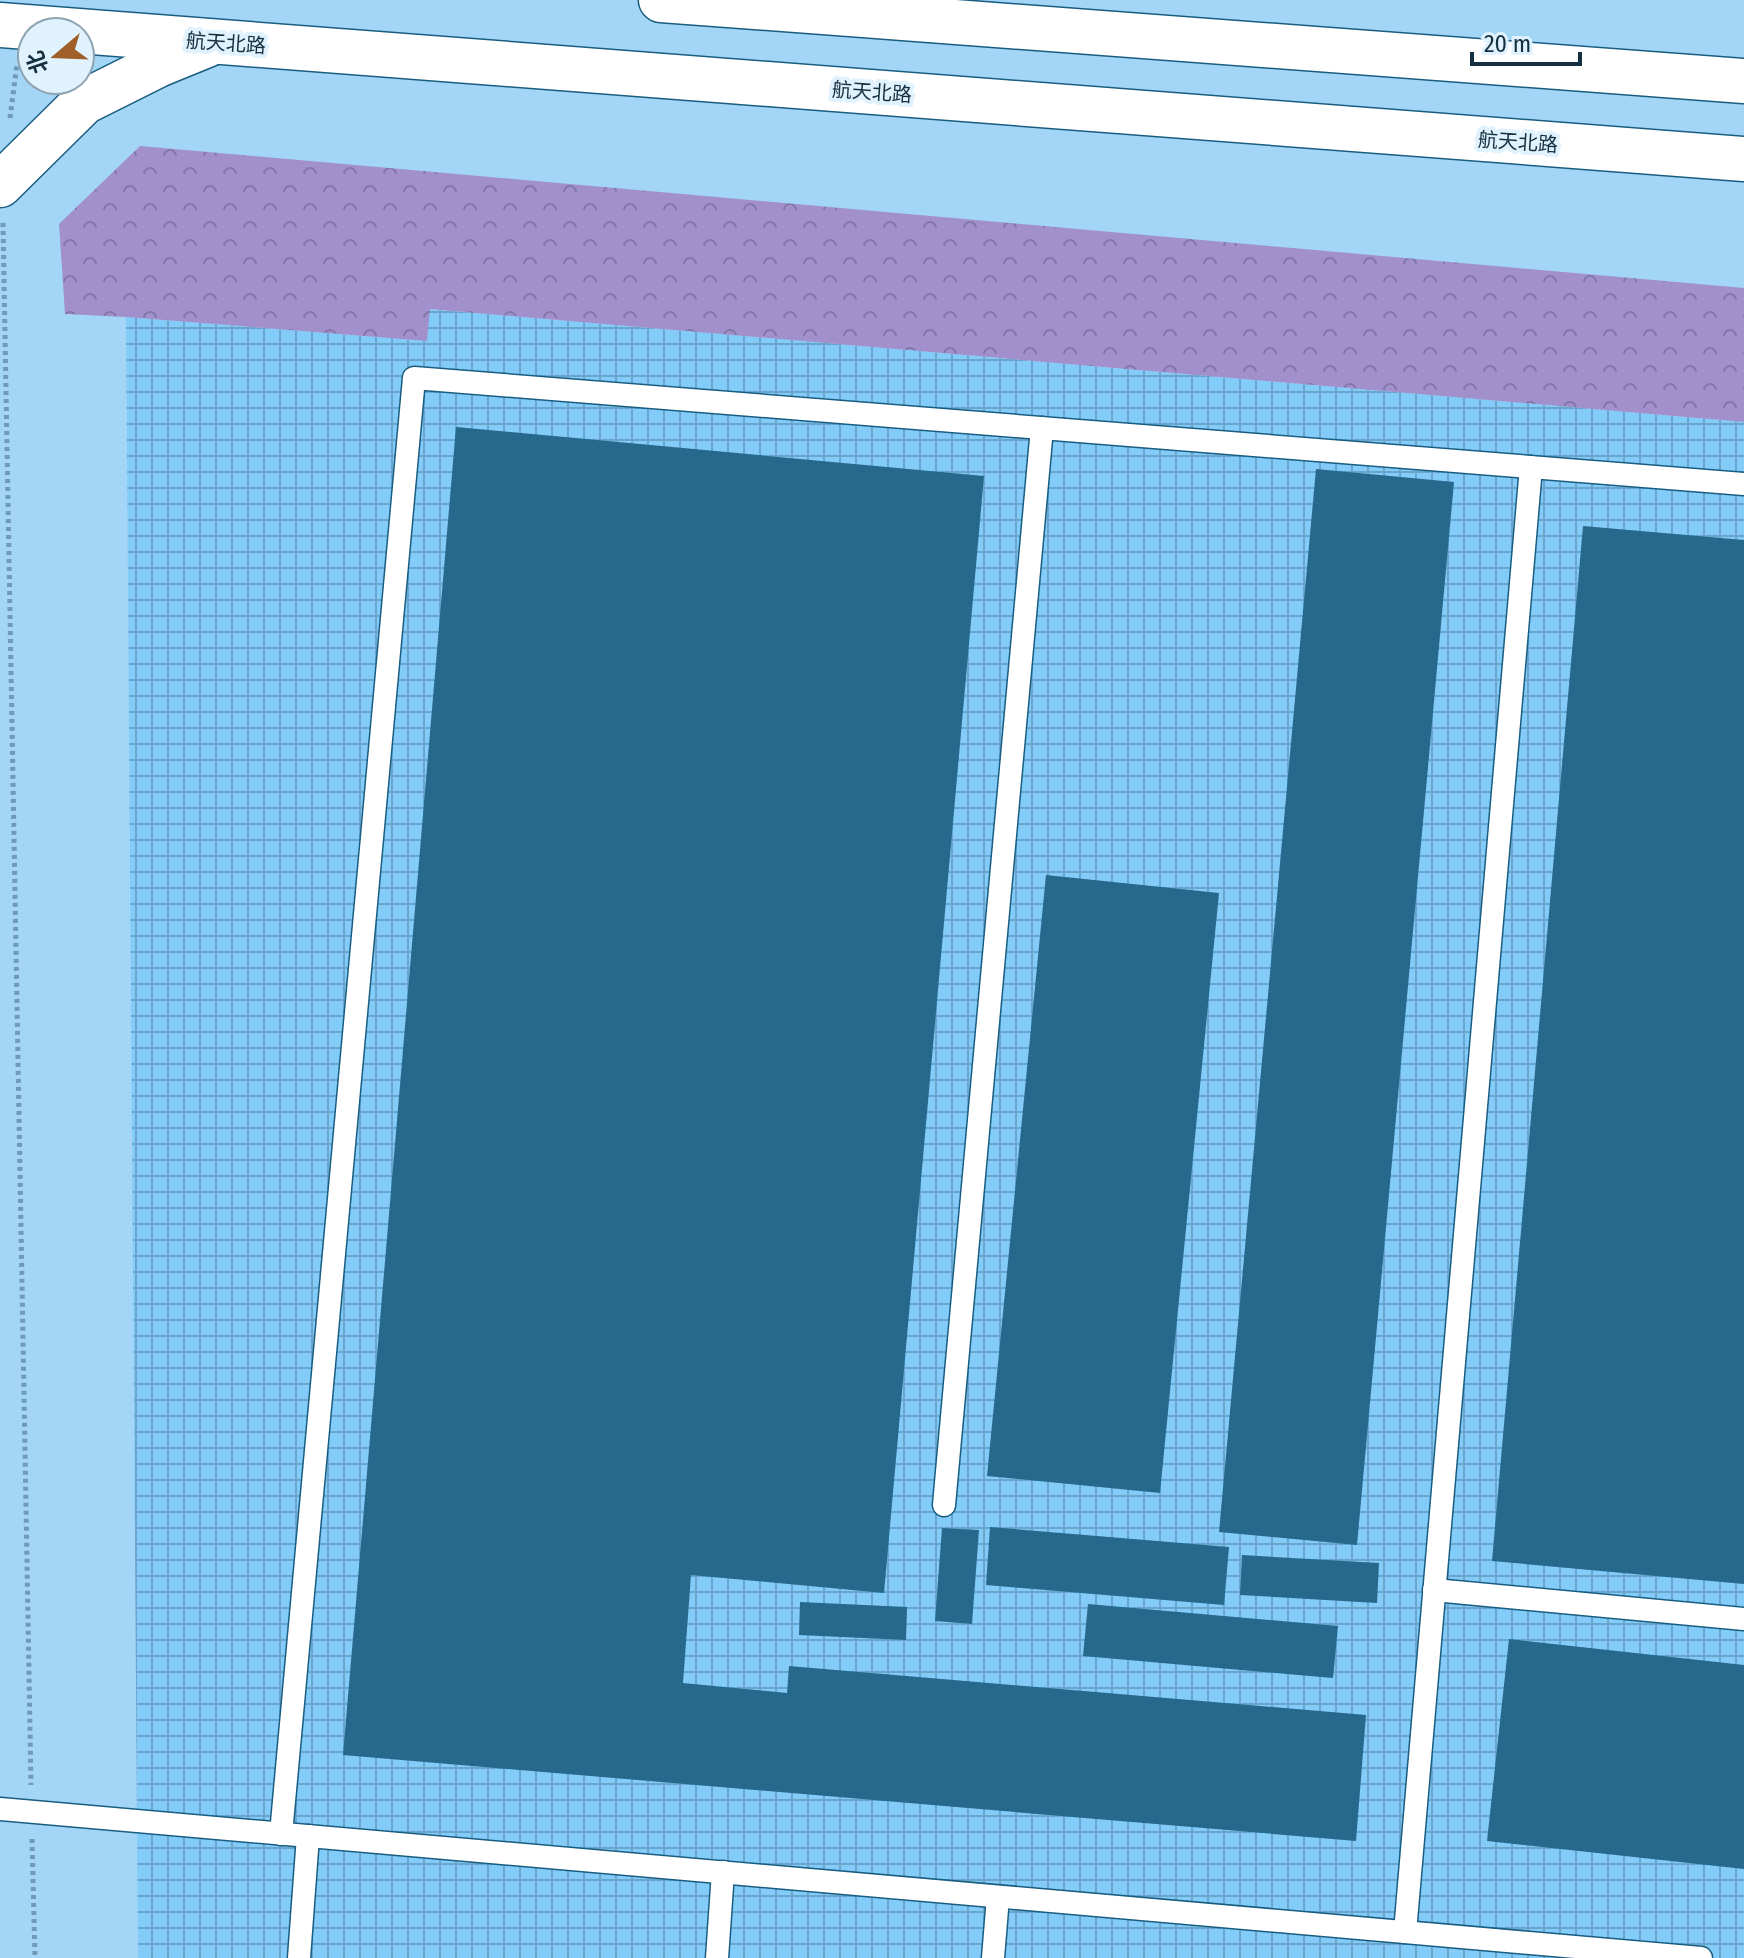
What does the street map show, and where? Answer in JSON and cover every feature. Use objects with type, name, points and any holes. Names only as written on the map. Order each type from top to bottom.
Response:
[{"type":"main road","points":[[661,0],[1744,81]]},
{"type":"main road","name":"航天北路","points":[[11,26],[1744,159]]},
{"type":"main road","points":[[1,183],[84,102],[158,65],[214,42]]},
{"type":"lane","points":[[281,1834],[414,378],[1744,484]]},
{"type":"lane","points":[[944,1505],[1042,428]]},
{"type":"lane","points":[[1405,1932],[1531,467]]},
{"type":"lane","points":[[1434,1590],[1744,1619]]},
{"type":"lane","points":[[0,1809],[1405,1932],[1512,1950],[1701,1958]]},
{"type":"lane","points":[[299,1958],[308,1836]]},
{"type":"lane","points":[[717,1958],[723,1872]]},
{"type":"lane","points":[[993,1958],[998,1897]]},
{"type":"path","points":[[10,120],[11,26]]},
{"type":"path","points":[[1,183],[35,1958]]},
{"type":"shaded area","points":[[429,309],[1744,422],[1744,1958],[138,1958],[126,317],[427,341]]},
{"type":"green space","points":[[140,146],[1744,288],[1744,422],[430,309],[427,341],[65,314],[59,224]]},
{"type":"building","points":[[456,427],[984,476],[884,1593],[691,1575],[683,1683],[787,1693],[789,1666],[1366,1715],[1356,1841],[343,1755]]},
{"type":"building","points":[[1316,469],[1454,482],[1357,1545],[1219,1532]]},
{"type":"building","points":[[1583,526],[1744,540],[1744,1584],[1492,1561]]},
{"type":"building","points":[[1046,875],[1219,893],[1160,1493],[987,1476]]},
{"type":"building","points":[[990,1527],[1229,1547],[1224,1605],[986,1585]]},
{"type":"building","points":[[942,1528],[979,1530],[972,1624],[935,1621]]},
{"type":"building","points":[[1242,1555],[1379,1563],[1377,1603],[1240,1595]]},
{"type":"building","points":[[800,1602],[907,1607],[906,1640],[799,1635]]},
{"type":"building","points":[[1088,1604],[1338,1626],[1333,1678],[1083,1656]]},
{"type":"building","points":[[1509,1639],[1744,1665],[1744,1869],[1487,1841]]}]
